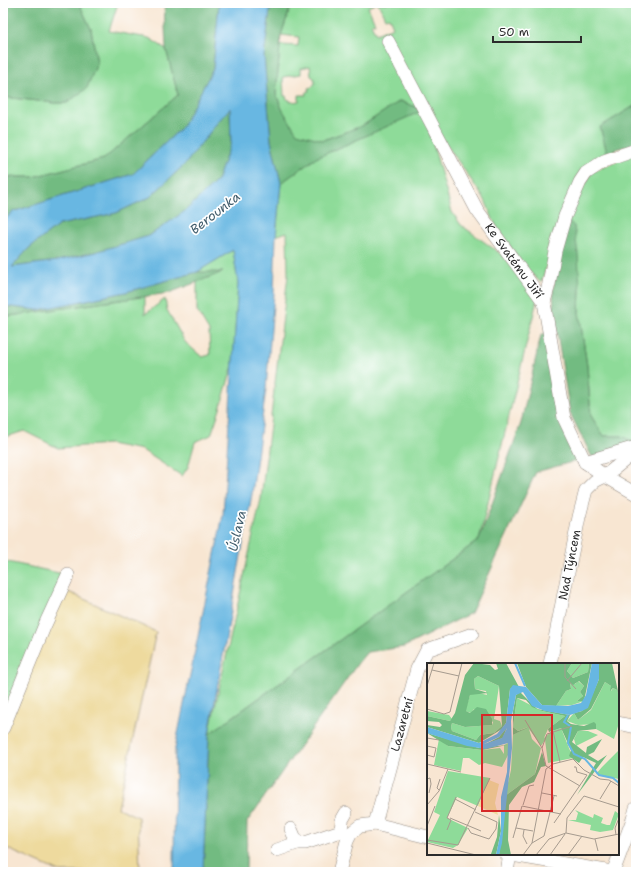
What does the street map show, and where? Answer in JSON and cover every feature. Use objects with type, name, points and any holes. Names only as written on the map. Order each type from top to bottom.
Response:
[{"type":"street","name":"Ke Svatému Jiří","points":[[388,41],[477,210],[544,302],[564,418],[585,462],[605,476],[636,494]]},
{"type":"street","points":[[544,302],[555,251],[565,216],[580,182],[586,173],[604,161],[636,150]]},
{"type":"street","points":[[585,462],[636,447]]},
{"type":"street","name":"Nad Týncem","points":[[550,663],[579,517],[586,490],[595,481],[605,476],[636,451]]},
{"type":"street","points":[[3,728],[44,627],[68,575]]},
{"type":"street","name":"Lazaretní","points":[[375,824],[417,669],[427,650],[472,634]]},
{"type":"street","points":[[619,723],[636,727]]},
{"type":"street","points":[[515,855],[613,872],[636,809]]},
{"type":"street","points":[[277,850],[297,843],[305,843],[341,831],[342,820],[346,813]]},
{"type":"street","points":[[340,872],[346,841],[360,826],[375,824],[427,836]]},
{"type":"street","points":[[291,829],[297,843]]},
{"type":"street","points":[[507,872],[509,855]]},
{"type":"green space","points":[[3,3],[79,3],[91,29],[97,63],[87,88],[67,103],[3,97]]},
{"type":"green space","points":[[79,3],[118,3],[109,31],[149,38],[166,49],[178,95],[104,159],[33,177],[3,177],[3,97],[67,103],[86,88],[97,63],[91,29]]},
{"type":"green space","points":[[164,3],[219,3],[213,69],[182,127],[133,174],[12,212],[3,222],[3,177],[33,177],[104,159],[178,95],[166,49]]},
{"type":"green space","points":[[271,3],[292,3],[281,35],[276,94],[282,109],[297,133],[323,140],[362,126],[400,101],[424,110],[316,158],[281,183],[271,141],[264,56]]},
{"type":"green space","points":[[292,3],[377,3],[368,7],[375,23],[371,24],[376,34],[393,27],[389,17],[385,18],[378,3],[636,3],[636,105],[600,127],[607,152],[591,164],[560,226],[541,283],[521,263],[495,224],[485,200],[424,112],[452,212],[461,225],[505,257],[537,300],[479,540],[209,734],[261,499],[288,275],[287,232],[276,236],[281,183],[316,158],[423,110],[400,101],[362,126],[323,140],[296,134],[282,109],[276,94],[280,45],[298,46],[299,37],[281,35]],"holes":[[[310,66],[311,76],[314,78],[315,83],[312,87],[308,88],[309,91],[306,95],[299,95],[299,101],[290,102],[290,100],[284,96],[283,77],[301,74],[301,68]]]},
{"type":"green space","points":[[636,105],[636,143],[607,152],[600,127]]},
{"type":"green space","points":[[230,107],[231,143],[217,181],[185,211],[149,236],[95,252],[57,261],[12,267],[29,248],[59,225],[116,213],[150,197],[186,163]]},
{"type":"green space","points":[[636,153],[636,443],[622,436],[604,436],[591,416],[587,366],[579,312],[580,290],[567,219],[592,172]]},
{"type":"green space","points":[[567,219],[574,226],[578,254],[580,290],[579,312],[587,366],[591,416],[604,436],[622,436],[636,443],[592,457],[570,413],[554,315],[553,289]]},
{"type":"green space","points":[[233,250],[238,283],[233,365],[211,435],[195,442],[188,467],[182,476],[142,450],[109,444],[58,448],[24,431],[3,438],[3,317],[145,296],[145,314],[165,299],[167,310],[185,342],[202,357],[210,355],[209,331],[197,311],[197,272]]},
{"type":"green space","points":[[197,272],[223,272],[169,293],[3,317],[3,306],[38,310],[126,292]]},
{"type":"green space","points":[[547,332],[579,460],[536,472],[471,613],[404,647],[367,652],[358,663],[247,822],[246,872],[203,872],[209,734],[479,540],[521,423],[541,335]]},
{"type":"green space","points":[[3,561],[68,575],[3,728]]},
{"type":"sand","points":[[62,589],[156,632],[118,808],[138,817],[140,872],[60,872],[3,847],[3,728]]},
{"type":"water","points":[[219,3],[271,3],[264,56],[271,141],[281,183],[266,389],[252,494],[209,734],[203,872],[174,872],[175,748],[223,515],[238,283],[233,250],[197,272],[126,292],[38,310],[3,306],[3,222],[12,212],[133,174],[182,127],[213,69]],"holes":[[[230,108],[231,143],[217,181],[185,211],[149,236],[95,252],[57,261],[12,267],[29,248],[59,225],[116,213],[150,197],[186,163]]]},
{"type":"water label","name":"Berounka","points":[[215,213]]},
{"type":"water label","name":"Úslava","points":[[237,531]]}]
